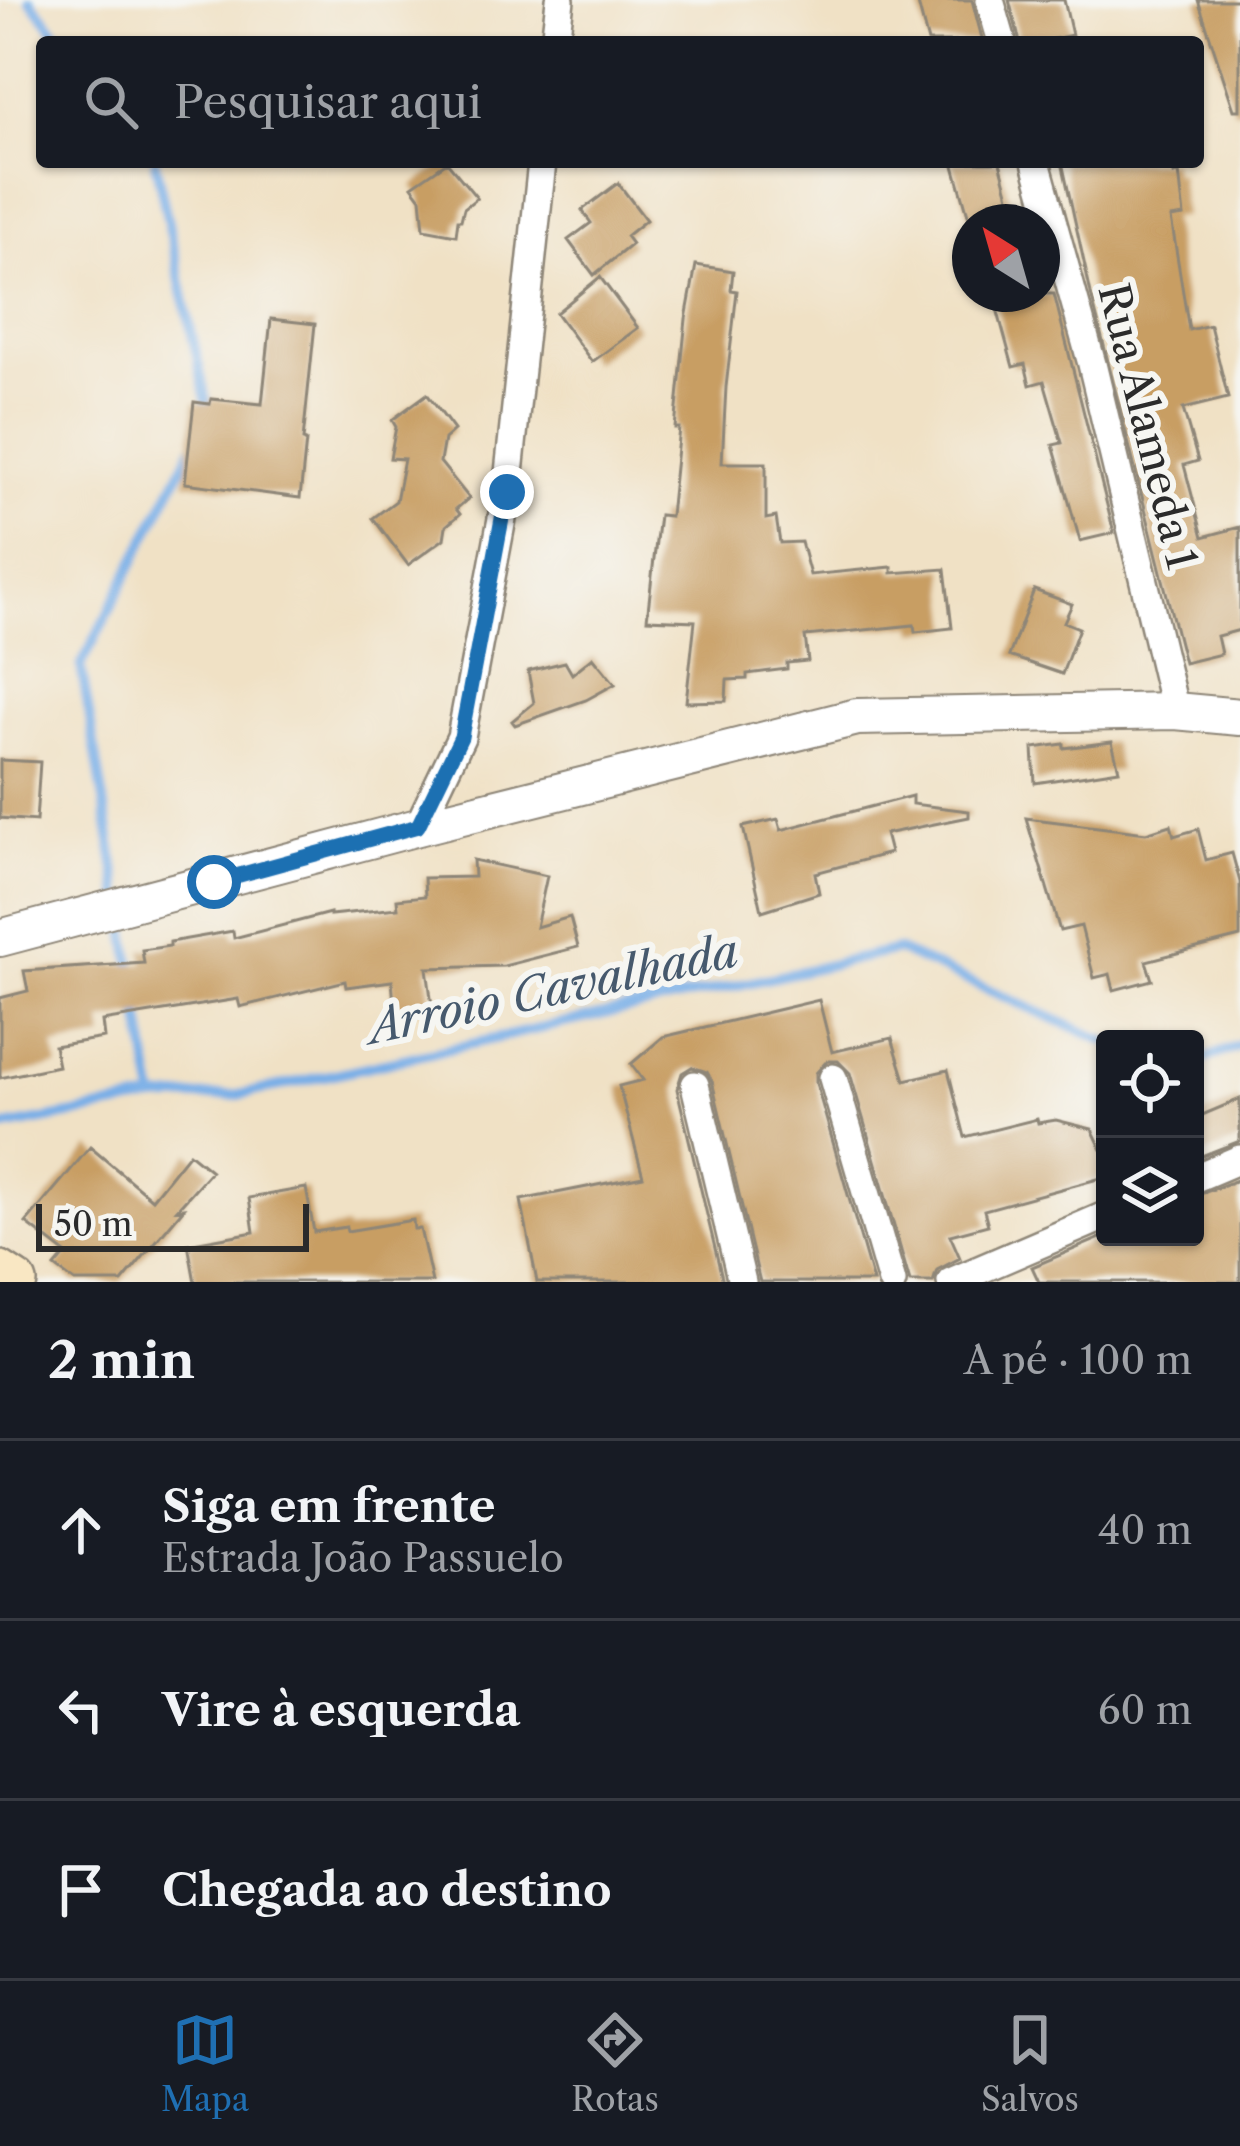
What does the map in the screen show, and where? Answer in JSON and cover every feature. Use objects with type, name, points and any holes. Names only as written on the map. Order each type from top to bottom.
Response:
[{"type":"main road","points":[[0,1271],[17,1282]]},
{"type":"street","points":[[556,36],[560,0]]},
{"type":"street","points":[[991,0],[1000,36]]},
{"type":"street","points":[[418,826],[461,737],[507,492],[541,168]]},
{"type":"street","name":"Rua Alameda 1","points":[[1038,168],[1092,364],[1175,711]]},
{"type":"street","points":[[0,938],[418,826],[857,717],[1175,711],[1240,717]]},
{"type":"street","points":[[833,1078],[892,1282]]},
{"type":"street","points":[[695,1085],[742,1282]]},
{"type":"street","points":[[1204,1174],[1240,1159]]},
{"type":"street","points":[[951,1282],[1096,1220]]},
{"type":"building","points":[[917,0],[972,0],[981,36],[926,36]]},
{"type":"building","points":[[1009,0],[1064,0],[1072,35],[1018,36]]},
{"type":"building","points":[[1198,0],[1240,0],[1240,110],[1234,110]]},
{"type":"building","points":[[438,168],[452,168],[477,198],[464,208],[456,235],[424,229],[421,198],[412,186]]},
{"type":"building","points":[[955,168],[1002,168],[1011,204],[965,204]]},
{"type":"building","points":[[1063,168],[1172,168],[1174,174],[1179,172],[1184,216],[1171,218],[1189,330],[1210,325],[1228,398],[1183,409],[1198,461],[1184,465],[1203,537],[1240,527],[1240,630],[1217,636],[1221,654],[1184,663]]},
{"type":"building","points":[[618,183],[646,220],[626,236],[632,244],[594,275],[568,240],[591,223],[582,210]]},
{"type":"building","points":[[696,265],[733,271],[731,290],[737,291],[722,463],[766,463],[766,519],[776,517],[780,543],[801,542],[810,575],[892,567],[892,573],[945,569],[952,628],[915,632],[914,625],[805,636],[808,661],[727,680],[726,701],[686,702],[695,621],[647,619],[659,515],[670,516],[686,319]]},
{"type":"building","points":[[600,277],[638,328],[592,362],[556,313]]},
{"type":"building","points":[[998,312],[1059,312],[1114,533],[1080,541],[1053,445],[1062,443],[1044,381],[1030,385],[1025,364],[1013,367]]},
{"type":"building","points":[[271,319],[315,324],[300,498],[185,483],[194,402],[262,404]]},
{"type":"building","points":[[427,394],[454,430],[444,439],[440,462],[469,498],[456,509],[460,514],[446,526],[444,539],[408,565],[373,518],[396,501],[404,459],[390,458],[396,427],[392,420]]},
{"type":"building","points":[[1034,590],[1072,604],[1064,622],[1079,628],[1062,674],[1009,656]]},
{"type":"building","points":[[593,657],[615,684],[586,700],[515,725],[512,721],[534,703],[528,671],[565,662],[572,674]]},
{"type":"building","points":[[1112,742],[1119,770],[1035,783],[1033,748]]},
{"type":"building","points":[[0,760],[40,762],[36,821],[0,818]]},
{"type":"building","points":[[912,796],[912,804],[969,811],[969,817],[885,834],[890,853],[815,873],[819,893],[762,911],[743,827],[778,819],[781,830]]},
{"type":"building","points":[[1026,818],[1146,833],[1171,825],[1174,836],[1198,829],[1206,860],[1232,853],[1240,882],[1240,937],[1146,961],[1152,980],[1114,990],[1110,974],[1094,978],[1081,926],[1060,931]]},
{"type":"building","points":[[473,860],[547,876],[536,927],[570,917],[578,947],[504,966],[427,968],[432,1006],[395,1015],[392,981],[346,987],[345,981],[240,1007],[238,999],[102,1021],[104,1038],[54,1046],[58,1066],[0,1078],[0,998],[28,991],[24,971],[144,963],[142,950],[170,946],[170,942],[233,931],[234,938],[330,913],[398,908],[397,899],[425,896],[424,878],[474,877]]},
{"type":"building","points":[[819,1000],[832,1052],[892,1038],[905,1080],[948,1070],[965,1137],[1037,1119],[1038,1123],[1056,1120],[1092,1129],[1096,1179],[984,1210],[988,1225],[950,1235],[960,1258],[937,1270],[933,1282],[910,1282],[850,1073],[838,1061],[827,1061],[816,1073],[816,1083],[873,1282],[760,1282],[712,1081],[707,1072],[692,1067],[682,1073],[677,1089],[723,1282],[537,1282],[521,1200],[643,1176],[619,1086],[643,1080],[631,1064],[663,1037]]},
{"type":"building","points":[[1240,1099],[1240,1141],[1204,1155],[1204,1114]]},
{"type":"building","points":[[90,1147],[152,1199],[189,1153],[211,1171],[122,1282],[75,1282],[55,1267],[66,1254],[26,1223]]},
{"type":"building","points":[[1240,1179],[1240,1282],[1039,1282],[1032,1267],[1096,1240],[1096,1246],[1204,1246],[1204,1193]]},
{"type":"building","points":[[306,1188],[314,1232],[413,1220],[414,1229],[420,1229],[432,1282],[195,1282],[188,1244],[254,1232],[249,1198]]},
{"type":"waterway","points":[[30,0],[59,36]]},
{"type":"waterway","points":[[156,168],[209,413]]},
{"type":"waterway","points":[[134,978],[81,666],[193,446]]},
{"type":"waterway","name":"Arroio Cavalhada","points":[[0,1128],[155,1099],[239,1095],[897,950],[1096,1037]]},
{"type":"waterway","points":[[138,1002],[155,1099]]},
{"type":"waterway","name":"Arroio Cavalhada","points":[[1204,1059],[1240,1045]]},
{"type":"route","points":[[214,882],[418,826],[461,737],[507,492]]}]
